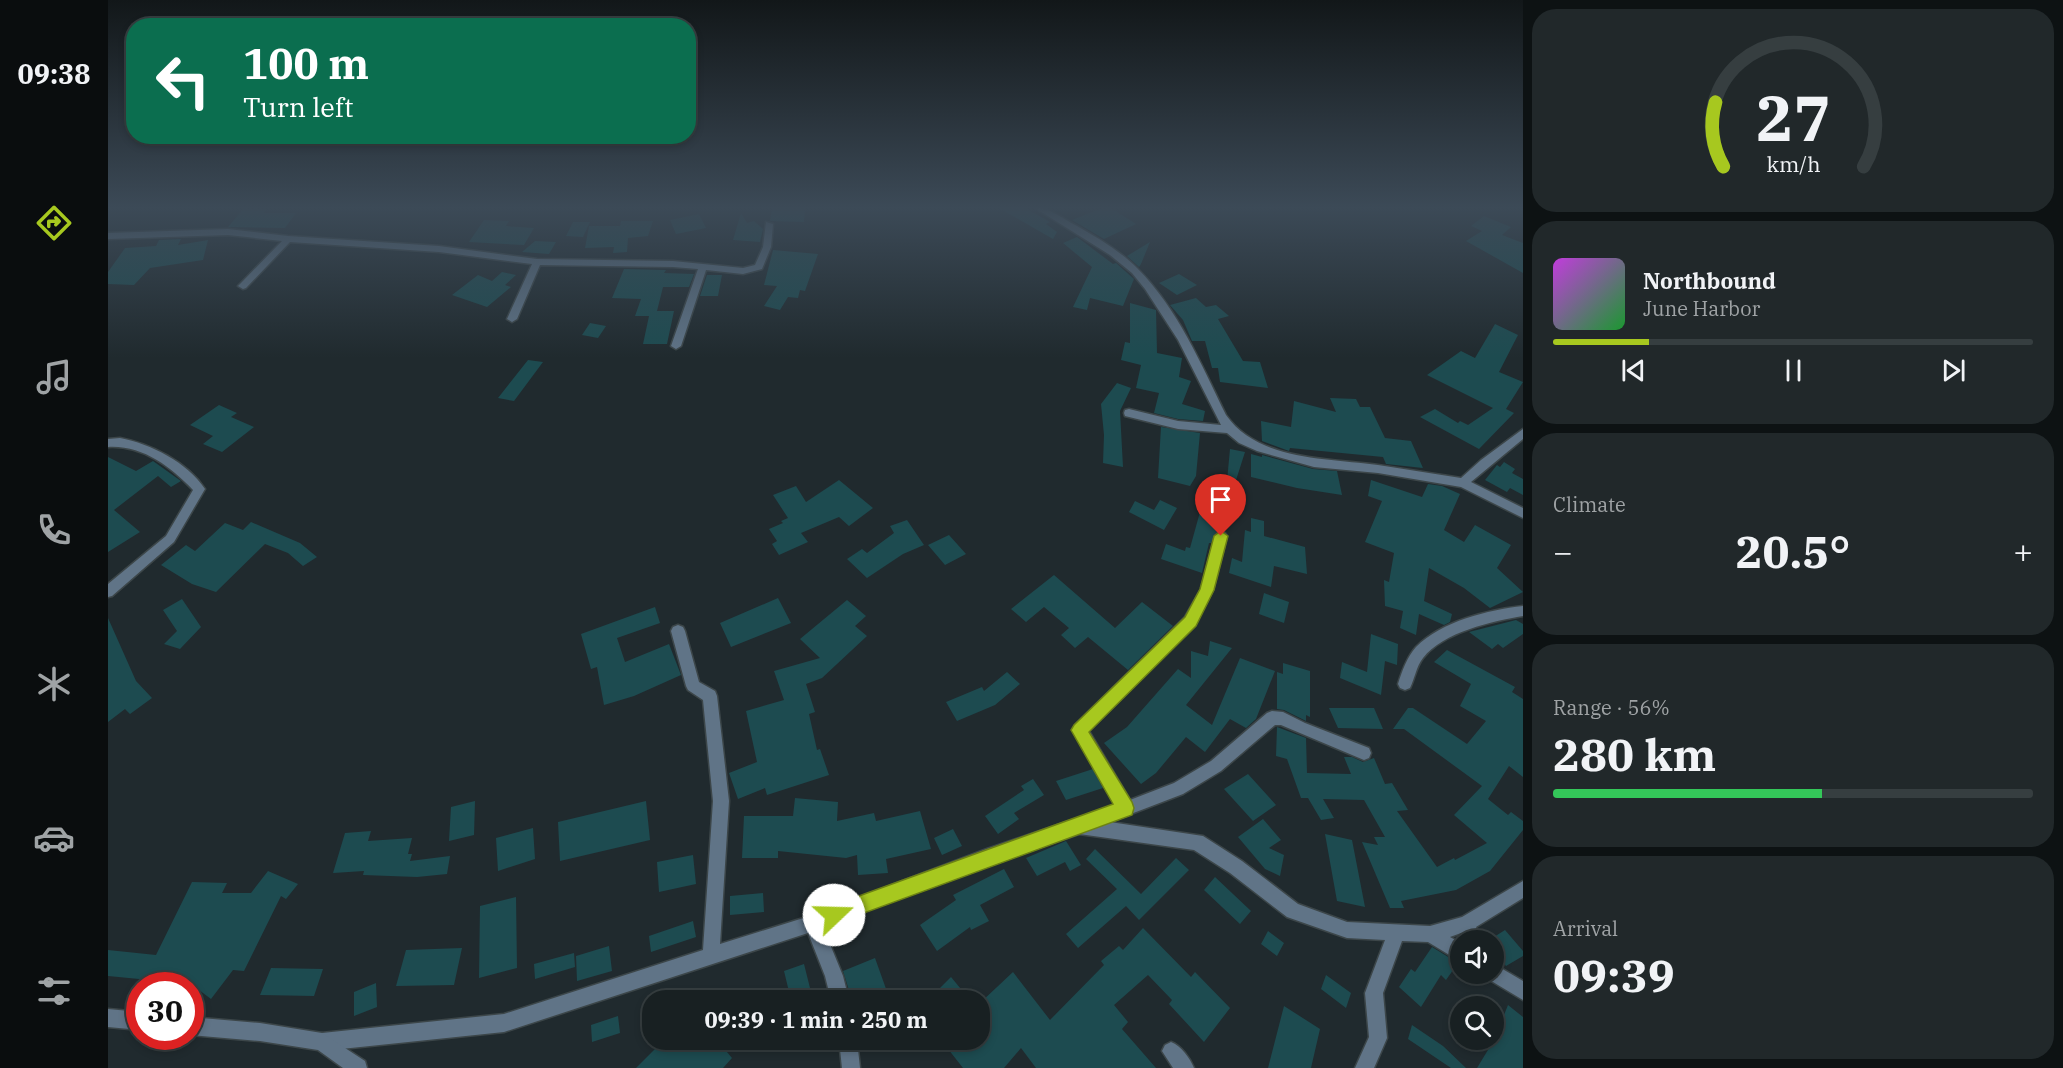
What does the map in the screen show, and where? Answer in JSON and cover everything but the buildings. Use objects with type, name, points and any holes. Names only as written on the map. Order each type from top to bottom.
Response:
[{"type":"street","points":[[243,286],[270,258]]},
{"type":"street","points":[[506,258],[537,262],[615,262],[743,271],[759,267],[763,258]]},
{"type":"street","points":[[1117,258],[1133,270],[1152,291],[1230,429],[1243,440],[1261,448],[1314,463],[1378,469],[1463,483],[1523,513]]},
{"type":"street","points":[[513,319],[537,262]]},
{"type":"street","points":[[676,346],[703,267]]},
{"type":"street","points":[[1129,413],[1178,425],[1230,429]]},
{"type":"street","points":[[1463,483],[1477,468],[1505,450],[1523,433]]},
{"type":"street","points":[[108,443],[120,441],[136,445],[183,471],[200,489],[170,539],[108,592]]},
{"type":"street","points":[[1126,808],[1080,730],[1190,621],[1207,590],[1221,536]]},
{"type":"street","points":[[1405,684],[1414,660],[1423,649],[1462,626],[1500,614],[1523,611]]},
{"type":"street","points":[[678,631],[693,686],[710,696],[721,801],[711,957]]},
{"type":"street","points":[[204,1027],[260,1032],[322,1042],[504,1023],[813,923],[987,857],[1178,789],[1215,766],[1272,718],[1283,718],[1300,728],[1364,753]]},
{"type":"street","points":[[1079,826],[1197,842],[1236,867],[1293,911],[1347,930],[1430,934],[1465,924],[1523,889]]},
{"type":"street","points":[[813,923],[838,990]]},
{"type":"street","points":[[1465,924],[1468,930]]},
{"type":"street","points":[[1364,1068],[1378,1038],[1374,993],[1397,932]]},
{"type":"street","points":[[1430,934],[1450,946]]},
{"type":"street","points":[[1504,979],[1523,991]]},
{"type":"street","points":[[108,1018],[126,1020]]},
{"type":"street","points":[[322,1042],[358,1068]]},
{"type":"street","points":[[849,1050],[851,1068]]},
{"type":"street","points":[[1171,1051],[1185,1068]]},
{"type":"route","points":[[834,915],[987,857],[1126,808],[1080,730],[1190,621],[1207,590],[1221,536]]}]
